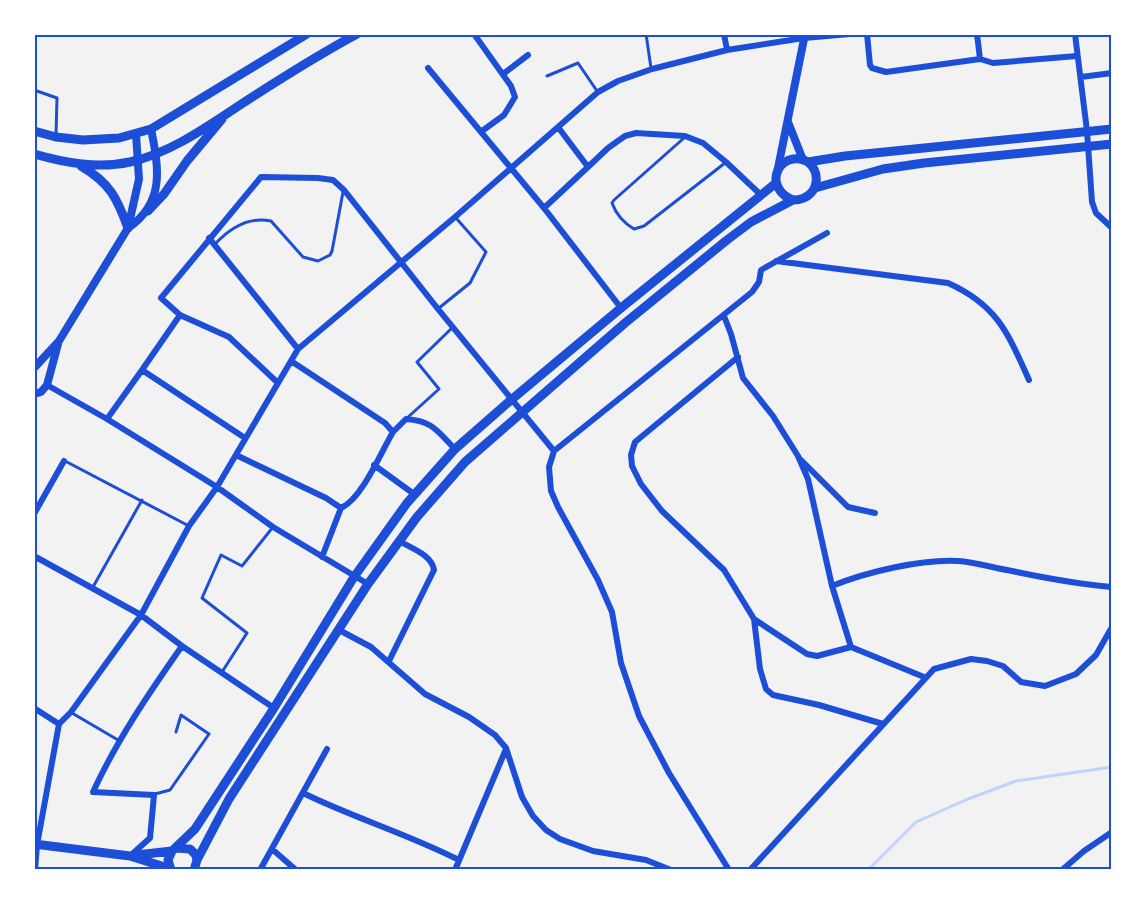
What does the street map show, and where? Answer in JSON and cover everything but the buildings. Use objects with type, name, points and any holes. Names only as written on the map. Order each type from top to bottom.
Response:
[{"type":"main road","points":[[34,131],[56,137],[83,140],[135,134],[151,129],[307,34]]},
{"type":"main road","points":[[79,165],[116,164],[156,155],[357,34]]},
{"type":"main road","points":[[47,381],[43,370],[35,367],[59,341],[128,228],[164,194],[187,161],[227,113]]},
{"type":"main road","points":[[148,211],[156,186],[156,155],[151,129]]},
{"type":"main road","points":[[171,869],[168,860],[174,850],[195,830],[274,708],[354,577],[414,494],[455,449],[511,400],[761,195],[777,178],[785,162],[796,159],[806,161],[1112,129]]},
{"type":"main road","points":[[128,228],[138,179],[135,134]]},
{"type":"main road","points":[[195,865],[229,799],[368,584],[417,517],[465,462],[625,322],[727,240],[751,222],[793,200],[806,198],[815,188],[883,169],[1112,144]]},
{"type":"main road","points":[[34,154],[79,165],[99,176],[116,197],[128,228]]},
{"type":"main road","points":[[806,161],[816,174],[815,188]]},
{"type":"main road","points":[[777,178],[781,193],[793,200]]},
{"type":"main road","points":[[35,394],[41,392],[47,381],[59,341]]},
{"type":"main road","points":[[36,844],[130,856],[171,869]]},
{"type":"main road","points":[[130,856],[190,849],[196,855],[195,865]]},
{"type":"street","points":[[474,34],[503,74],[515,97],[504,115],[482,131]]},
{"type":"street","points":[[724,34],[727,50]]},
{"type":"street","points":[[35,870],[36,844],[59,723],[71,712],[141,615],[189,526],[218,487],[298,349],[455,217],[598,92],[618,81],[652,69],[727,50],[805,36],[850,34]]},
{"type":"street","points":[[867,34],[870,65],[872,68],[886,72],[980,59],[993,63],[1077,56]]},
{"type":"street","points":[[977,34],[980,59]]},
{"type":"street","points":[[1075,34],[1087,131],[1092,202],[1096,213],[1112,228]]},
{"type":"street","points":[[777,178],[805,36]]},
{"type":"street","points":[[503,74],[528,55]]},
{"type":"street","points":[[428,68],[512,168],[621,308]]},
{"type":"street","points":[[1081,77],[1112,73]]},
{"type":"street","points":[[788,121],[806,161]]},
{"type":"street","points":[[558,127],[588,167]]},
{"type":"street","points":[[544,208],[608,148],[625,136],[636,133],[685,136],[703,143],[761,195]]},
{"type":"street","points":[[278,383],[229,337],[180,315],[161,298],[261,177],[333,180],[344,190],[554,451]]},
{"type":"street","points":[[729,870],[669,773],[639,716],[621,663],[612,612],[598,580],[558,507],[552,491],[549,467],[554,451],[752,292],[759,282],[761,270],[827,233]]},
{"type":"street","points":[[209,238],[298,349]]},
{"type":"street","points":[[776,261],[948,283],[965,291],[996,316],[1010,336],[1029,380]]},
{"type":"street","points":[[107,419],[180,315]]},
{"type":"street","points":[[724,316],[743,378],[773,416],[798,456],[808,479],[832,586],[851,647]]},
{"type":"street","points":[[738,357],[635,442],[630,455],[632,466],[641,484],[662,511],[724,570],[754,619],[760,669],[766,689],[773,695],[819,705],[883,724]]},
{"type":"street","points":[[291,361],[385,423],[393,432]]},
{"type":"street","points":[[142,370],[245,438]]},
{"type":"street","points":[[47,381],[218,487],[273,528],[368,584]]},
{"type":"street","points":[[322,557],[341,508],[348,505],[358,494],[393,432],[406,419],[420,420],[430,424],[455,449]]},
{"type":"street","points":[[236,455],[326,498],[341,508]]},
{"type":"street","points":[[798,456],[848,507],[875,513]]},
{"type":"street","points":[[34,514],[64,461]]},
{"type":"street","points":[[374,465],[414,494]]},
{"type":"street","points":[[389,662],[434,570],[434,565],[428,558],[399,541]]},
{"type":"street","points":[[34,556],[141,615],[182,646],[274,708]]},
{"type":"street","points":[[832,586],[846,580],[906,566],[933,561],[960,561],[1072,583],[1112,587]]},
{"type":"street","points":[[754,619],[807,654],[818,656],[851,647],[924,677]]},
{"type":"street","points":[[750,870],[924,677],[934,669],[971,659],[1003,666],[1021,682],[1045,686],[1076,674],[1096,656],[1112,627]]},
{"type":"street","points":[[339,630],[371,647],[425,694],[469,717],[495,735],[506,748],[522,797],[533,816],[546,830],[560,839],[593,851],[646,860],[671,870]]},
{"type":"street","points":[[130,856],[150,838],[154,795],[93,792],[107,760],[182,646]]},
{"type":"street","points":[[34,708],[59,723]]},
{"type":"street","points":[[260,870],[327,748]]},
{"type":"street","points":[[455,870],[506,748]]},
{"type":"street","points":[[303,793],[459,860]]},
{"type":"street","points":[[1062,870],[1084,851],[1112,832]]},
{"type":"street","points":[[272,849],[296,870]]},
{"type":"lane","points":[[646,34],[652,69]]},
{"type":"lane","points":[[548,76],[578,63],[598,92]]},
{"type":"lane","points":[[34,90],[57,98],[56,137]]},
{"type":"lane","points":[[685,136],[612,203],[615,212],[629,226],[634,229],[644,226],[726,162]]},
{"type":"lane","points":[[214,244],[235,226],[263,219],[271,221],[303,257],[318,261],[330,255],[332,251],[344,190]]},
{"type":"lane","points":[[438,309],[470,283],[486,252],[455,217]]},
{"type":"lane","points":[[406,419],[439,389],[417,362],[453,327]]},
{"type":"lane","points":[[64,461],[189,526]]},
{"type":"lane","points":[[93,587],[141,500]]},
{"type":"lane","points":[[222,672],[247,633],[202,597],[221,555],[242,566],[273,528]]},
{"type":"lane","points":[[71,712],[120,740]]},
{"type":"lane","points":[[154,795],[170,790],[209,734],[181,716],[176,732]]},
{"type":"waterway","points":[[868,870],[916,822],[968,799],[1016,781],[1112,767]]}]
